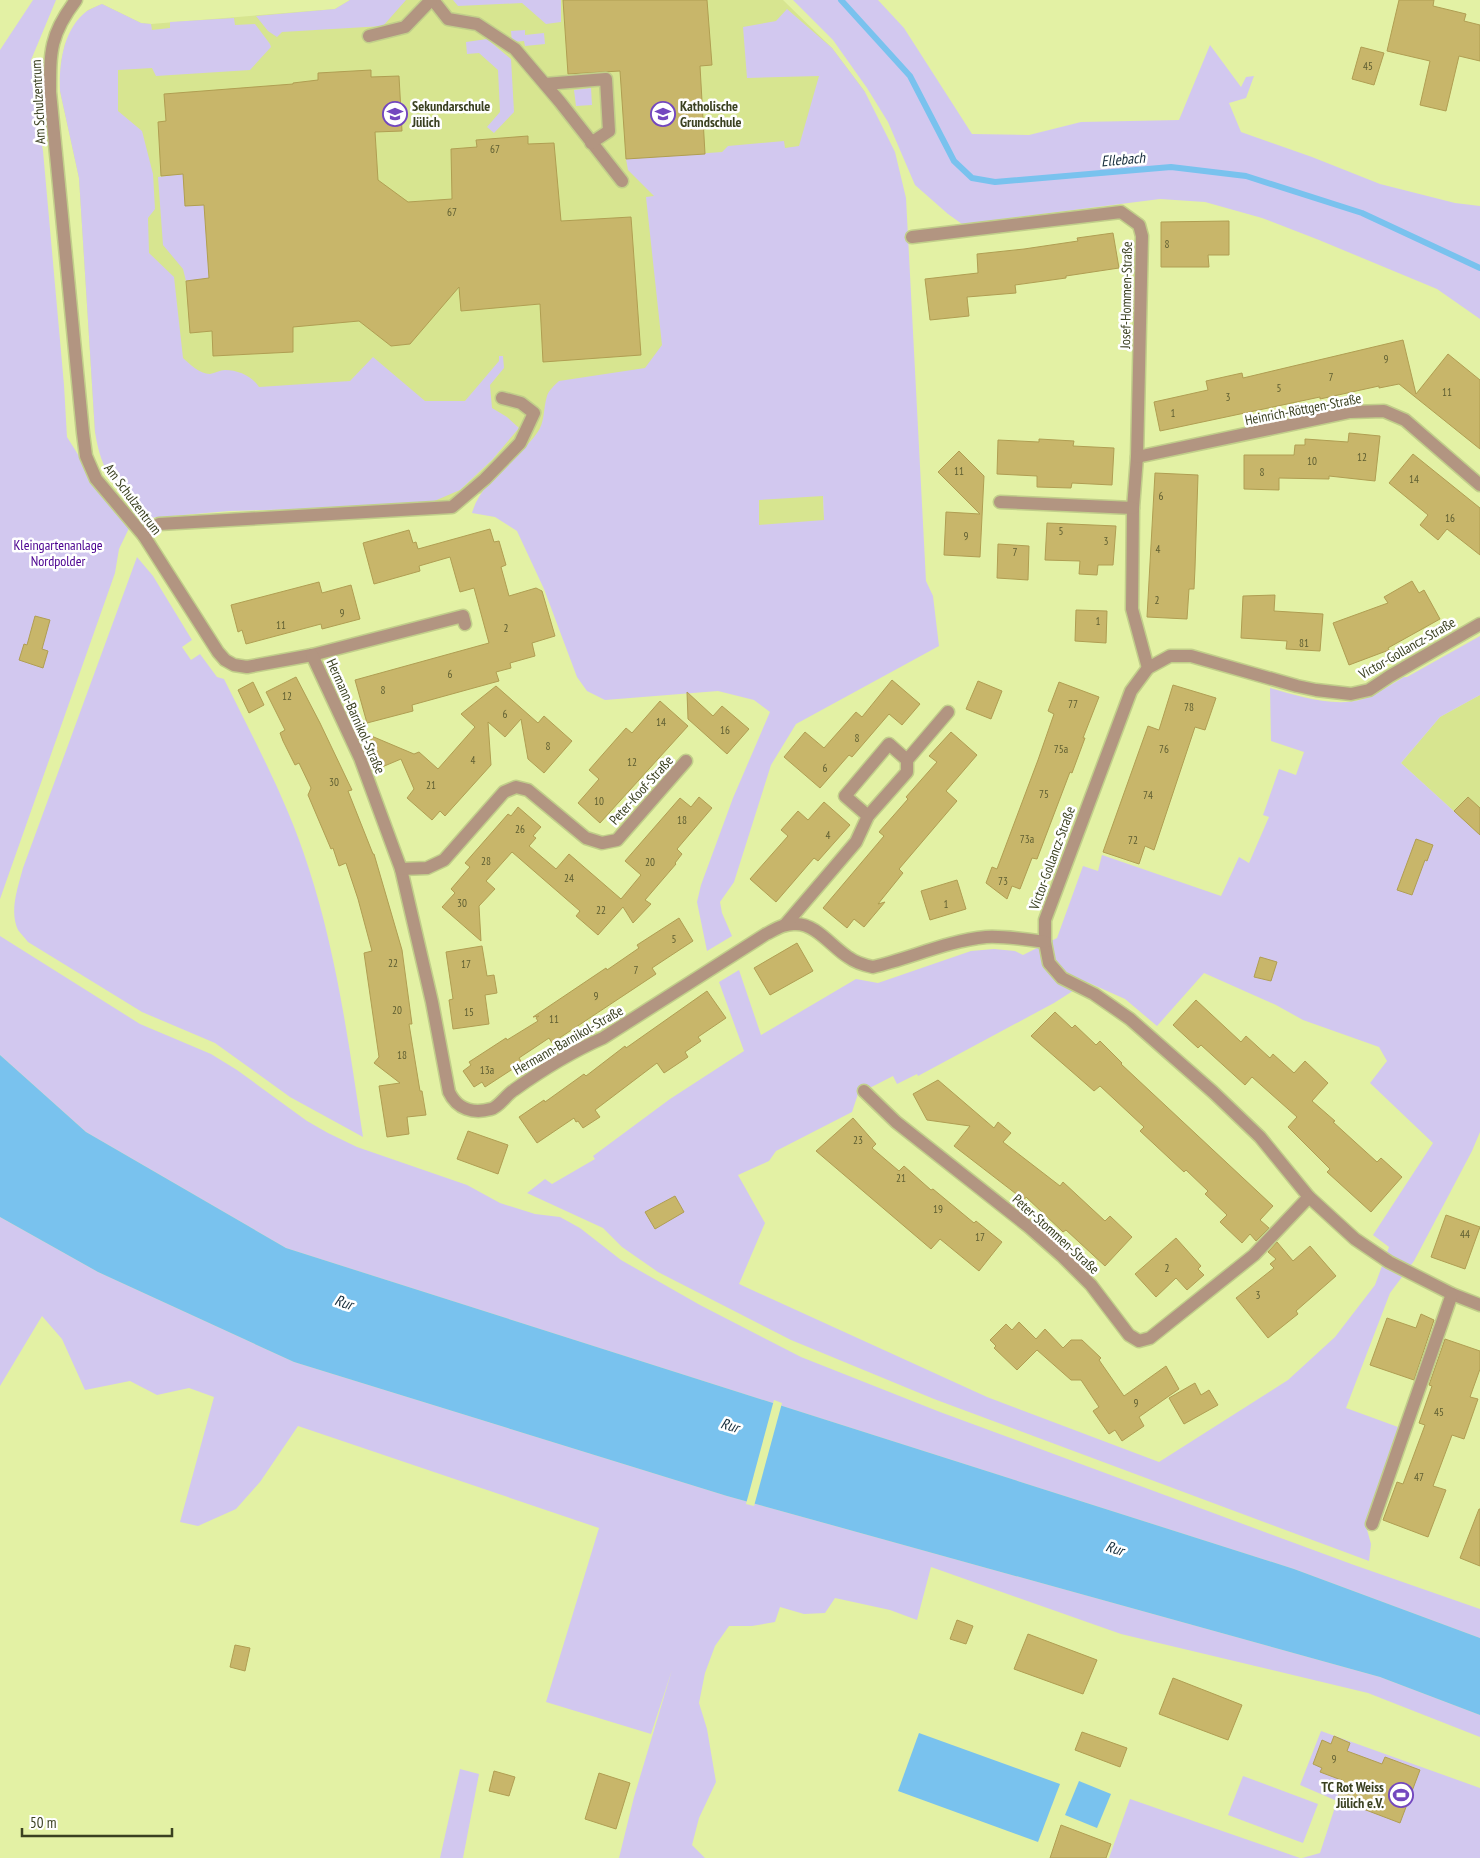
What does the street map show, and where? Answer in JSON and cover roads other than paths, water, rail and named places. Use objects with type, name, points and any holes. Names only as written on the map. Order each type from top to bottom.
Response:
[{"type":"street","name":"Am Schulzentrum","points":[[76,0],[58,26],[50,54],[50,92],[86,456],[96,479],[144,536],[218,652],[225,660],[234,665],[247,667],[312,655],[463,616],[465,624]]},
{"type":"street","points":[[368,36],[405,27],[432,0],[448,19],[477,24],[515,49],[622,181]]},
{"type":"street","points":[[544,84],[606,79],[609,131],[591,143]]},
{"type":"street","name":"Josef-Hommen-Straße","points":[[912,237],[1121,212],[1139,225],[1142,236],[1137,457],[1133,508],[1132,609],[1148,668]]},
{"type":"street","points":[[144,536],[159,524],[452,507],[485,479],[520,443],[534,414],[520,403],[502,398]]},
{"type":"street","name":"Heinrich-Röttgen-Straße","points":[[1137,457],[1350,412],[1384,411],[1405,420],[1480,485]]},
{"type":"street","points":[[1000,502],[1133,508]]},
{"type":"street","name":"Victor-Gollancz-Straße","points":[[1480,624],[1368,690],[1351,694],[1297,686],[1191,656],[1170,656],[1148,668],[1131,691],[1045,920],[1045,942],[1050,963],[1062,978],[1094,994],[1130,1019],[1205,1085],[1260,1137],[1309,1197],[1355,1239],[1389,1262],[1452,1294],[1480,1305]]},
{"type":"street","name":"Hermann-Barnikol-Straße","points":[[312,655],[360,758],[401,869],[432,1002],[450,1092],[454,1101],[462,1108],[478,1111],[493,1109],[511,1091],[577,1049],[603,1038],[766,934],[785,925]]},
{"type":"street","points":[[785,925],[856,842],[868,816],[906,772],[907,760],[948,712]]},
{"type":"street","points":[[868,816],[845,796],[889,744],[907,760]]},
{"type":"street","name":"Peter-Koof-Straße","points":[[401,869],[427,868],[444,860],[504,792],[516,787],[528,790],[586,838],[602,843],[617,840],[686,761]]},
{"type":"street","points":[[785,925],[797,924],[810,927],[847,957],[861,965],[873,967],[892,963],[951,943],[987,937],[1018,938],[1045,942]]},
{"type":"street","name":"Peter-Stommen-Straße","points":[[864,1091],[896,1122],[1029,1227],[1062,1256],[1091,1285],[1129,1335],[1139,1341],[1150,1338],[1227,1278],[1254,1255],[1309,1197]]},
{"type":"street","points":[[1372,1524],[1452,1294]]},
{"type":"water","name":"Rur","points":[[0,1055],[86,1132],[286,1248],[1294,1569],[1480,1638],[1480,1715],[1380,1677],[727,1496],[294,1362],[98,1272],[0,1217]]},
{"type":"water","points":[[919,1733],[1060,1784],[1038,1842],[898,1791]]},
{"type":"water","points":[[1079,1781],[1111,1794],[1097,1828],[1065,1815]]},
{"type":"waterway","name":"Ellebach","points":[[841,0],[910,76],[954,161],[972,178],[995,182],[1171,167],[1246,176],[1362,213],[1480,268]]},
{"type":"place","name":"Sekundarschule Jülich","points":[[395,114]]},
{"type":"place","name":"Katholische Grundschule","points":[[663,114]]},
{"type":"place","name":"TC Rot Weiss Jülich e.V.","points":[[1401,1795]]},
{"type":"park label","name":"Kleingartenanlage Nordpolder","points":[[58,554]]}]
